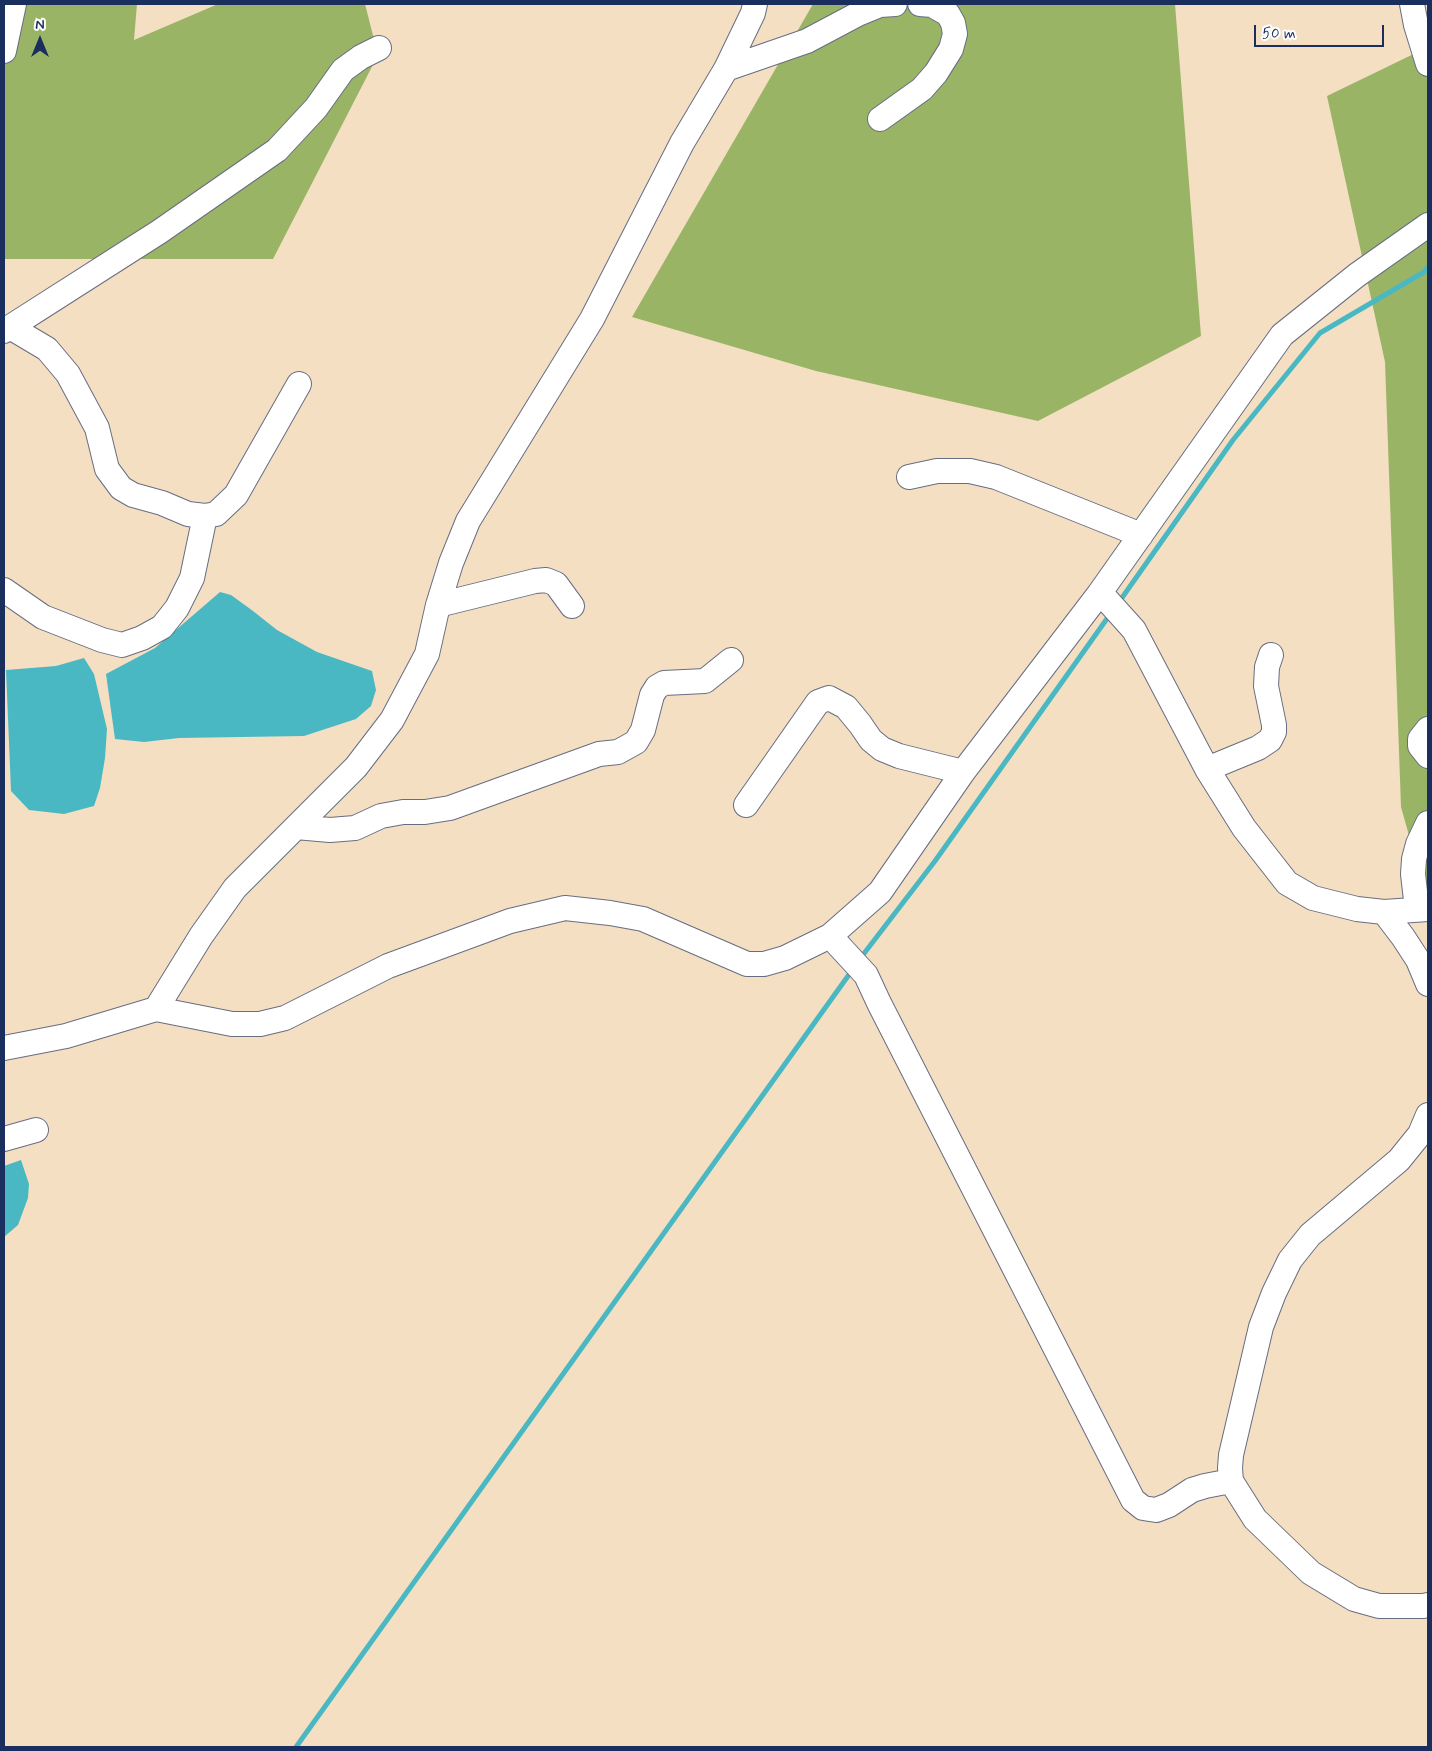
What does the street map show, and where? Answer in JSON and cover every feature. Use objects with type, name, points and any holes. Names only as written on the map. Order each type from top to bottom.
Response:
[{"type":"street","points":[[4,51],[14,4]]},
{"type":"street","points":[[156,1009],[201,936],[235,888],[356,766],[392,720],[427,654],[438,605],[451,563],[468,520],[592,319],[682,143],[726,69],[753,13],[755,4]]},
{"type":"street","points":[[726,69],[807,41],[858,14],[880,5],[895,4]]},
{"type":"street","points":[[880,119],[922,89],[936,73],[951,49],[955,34],[953,23],[948,14],[932,5],[920,4]]},
{"type":"street","points":[[1412,4],[1416,25],[1428,64]]},
{"type":"street","points":[[7,329],[159,232],[277,150],[316,108],[343,70],[361,57],[379,48]]},
{"type":"street","points":[[4,1048],[66,1036],[156,1009],[232,1024],[260,1024],[285,1018],[388,966],[510,921],[565,908],[610,912],[643,920],[747,964],[764,964],[837,943],[880,892],[964,772],[1103,597],[1141,535],[1282,336],[1356,275],[1428,225]]},
{"type":"street","points":[[7,329],[47,349],[68,374],[97,428],[107,469],[121,488],[133,495],[188,514],[205,516],[216,514],[236,495],[299,384]]},
{"type":"street","points":[[909,477],[937,471],[970,471],[996,477],[1141,535]]},
{"type":"street","points":[[4,590],[42,617],[102,640],[122,644],[142,638],[162,627],[177,608],[192,578],[205,516]]},
{"type":"street","points":[[438,605],[534,581],[546,580],[556,584],[572,606]]},
{"type":"street","points":[[1103,597],[1126,619],[1148,654],[1207,769],[1244,828],[1287,883],[1313,898],[1357,909],[1384,912],[1422,909],[1413,874],[1414,859],[1418,844],[1428,823]]},
{"type":"street","points":[[1207,769],[1258,748],[1270,740],[1274,732],[1274,725],[1266,686],[1267,667],[1272,655]]},
{"type":"street","points":[[296,827],[330,830],[355,828],[381,816],[450,808],[599,754],[618,752],[636,742],[643,730],[652,695],[657,687],[664,683],[705,681],[730,660]]},
{"type":"street","points":[[746,805],[818,702],[830,698],[846,707],[871,740],[882,749],[899,756],[964,772]]},
{"type":"street","points":[[1428,730],[1420,739],[1420,746],[1428,756]]},
{"type":"street","points":[[1384,912],[1418,960],[1428,984]]},
{"type":"street","points":[[837,943],[866,975],[1133,1500],[1143,1508],[1156,1510],[1169,1505],[1192,1490],[1231,1481]]},
{"type":"street","points":[[1428,1114],[1420,1134],[1399,1160],[1310,1236],[1290,1260],[1274,1293],[1261,1327],[1231,1455],[1231,1481],[1254,1519],[1311,1573],[1354,1599],[1379,1606],[1428,1605]]},
{"type":"street","points":[[4,1139],[36,1130]]},
{"type":"green space","points":[[4,4],[137,4],[134,40],[218,4],[365,4],[378,55],[273,259],[4,259]]},
{"type":"green space","points":[[813,4],[1175,4],[1201,336],[1038,421],[816,371],[632,317]]},
{"type":"green space","points":[[1428,47],[1428,903],[1401,807],[1385,362],[1327,96]]},
{"type":"water","points":[[220,592],[231,595],[277,630],[317,652],[372,671],[376,690],[371,706],[356,719],[304,736],[179,738],[144,742],[115,739],[106,674],[155,648]]},
{"type":"water","points":[[84,658],[94,674],[107,729],[100,788],[94,806],[64,814],[29,810],[11,791],[6,670],[56,666]]},
{"type":"water","points":[[21,1160],[29,1184],[28,1198],[18,1225],[4,1237],[4,1166]]},
{"type":"waterway","points":[[1119,602],[1233,440],[1320,333],[1424,272],[1428,267]]},
{"type":"waterway","points":[[859,960],[935,861],[1111,613]]},
{"type":"waterway","points":[[296,1747],[853,969]]}]
